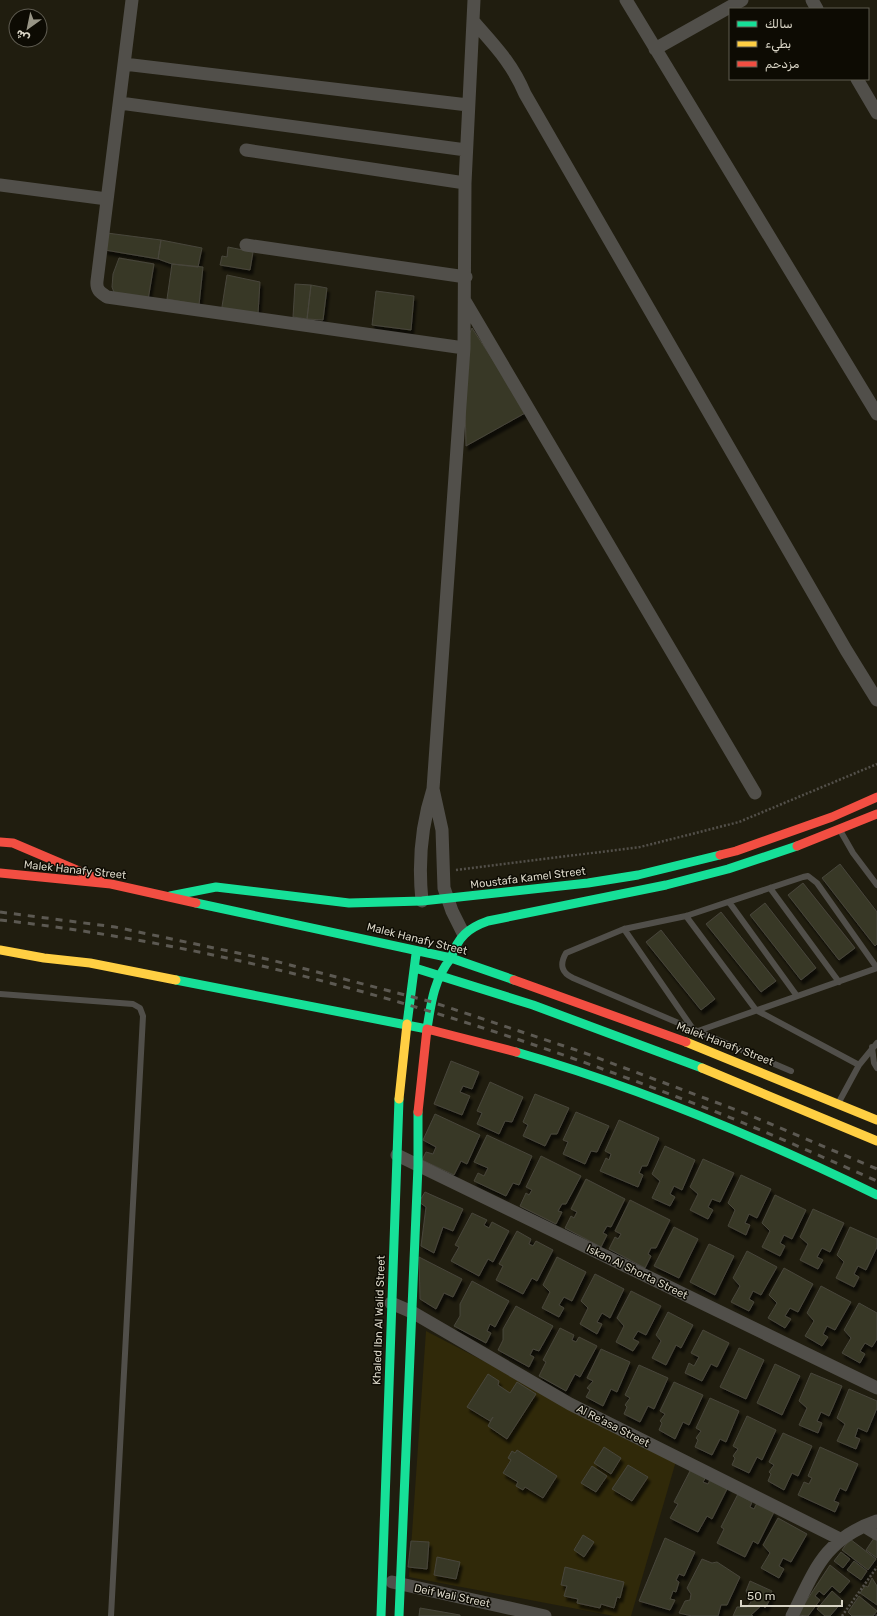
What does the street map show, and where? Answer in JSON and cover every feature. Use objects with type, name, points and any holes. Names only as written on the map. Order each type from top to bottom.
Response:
[{"type":"main road","name":"Moustafa Kamel Street","points":[[170,896],[216,887],[349,903],[422,901],[444,884],[588,883],[638,875],[687,864],[784,835],[877,797]]},
{"type":"main road","points":[[399,1616],[402,1584],[418,1166],[417,1121],[427,1029],[439,974],[444,965],[451,958],[456,940],[463,933],[479,924],[502,916],[632,893],[717,874],[800,847],[877,814]]},
{"type":"main road","points":[[0,842],[13,843],[111,884]]},
{"type":"main road","name":"Malek Hanafy Street","points":[[0,873],[111,884],[451,958],[678,1038],[877,1120]]},
{"type":"main road","points":[[0,950],[44,958],[90,963],[406,1024],[542,1060],[635,1091],[777,1148],[877,1195]]},
{"type":"main road","name":"Khaled Ibn Al Walid Street","points":[[381,1616],[399,1092],[416,950]]},
{"type":"main road","points":[[415,968],[439,974],[574,1019],[665,1052],[770,1094],[877,1141]]},
{"type":"main road","points":[[385,1529],[404,1531]]},
{"type":"street","points":[[132,0],[96,287],[100,292],[107,297],[464,348]]},
{"type":"street","points":[[422,901],[420,872],[422,830],[433,788],[464,348],[466,277],[465,183],[474,0]]},
{"type":"street","points":[[626,0],[877,414]]},
{"type":"street","points":[[655,49],[742,0]]},
{"type":"street","points":[[474,22],[508,60],[518,76],[529,100],[846,650],[877,700]]},
{"type":"street","points":[[124,64],[468,104]]},
{"type":"street","points":[[858,80],[877,113]]},
{"type":"street","points":[[120,104],[466,150]]},
{"type":"street","points":[[246,150],[465,183]]},
{"type":"street","points":[[0,185],[107,199]]},
{"type":"street","points":[[246,245],[466,277]]},
{"type":"street","points":[[465,301],[755,793]]},
{"type":"street","points":[[433,788],[442,830],[444,884],[463,933]]},
{"type":"street","name":"Iskan Al Shorta Street","points":[[397,1156],[877,1388]]},
{"type":"street","name":"Al Re'asa Street","points":[[391,1303],[412,1312],[570,1404],[840,1538]]},
{"type":"street","points":[[792,1616],[816,1568],[827,1552],[840,1538],[877,1521]]},
{"type":"street","points":[[864,1526],[877,1534]]},
{"type":"street","name":"Deif Wali Street","points":[[382,1580],[545,1616]]},
{"type":"lane","points":[[840,830],[853,853],[877,885]]},
{"type":"lane","points":[[695,1030],[877,968],[813,878],[803,876],[686,916],[624,929],[566,953],[562,960],[562,968],[566,975],[791,1071]]},
{"type":"lane","points":[[770,888],[838,982]]},
{"type":"lane","points":[[729,902],[797,996]]},
{"type":"lane","points":[[686,916],[756,1010],[859,1065]]},
{"type":"lane","points":[[624,929],[695,1030]]},
{"type":"lane","points":[[0,994],[133,1004],[140,1008],[143,1016],[111,1616]]},
{"type":"lane","points":[[838,1104],[859,1065],[875,1045]]},
{"type":"lane","points":[[875,1045],[874,1063],[877,1068]]},
{"type":"path","points":[[444,884],[640,847],[739,822],[877,764]]},
{"type":"path","points":[[842,1616],[877,1567]]},
{"type":"shaded area","points":[[426,1331],[676,1461],[631,1616],[614,1616],[409,1577]]},
{"type":"building","points":[[107,233],[161,240],[158,259],[105,250]]},
{"type":"building","points":[[161,240],[202,248],[198,267],[172,264],[158,259]]},
{"type":"building","points":[[228,247],[253,252],[250,270],[220,265],[222,256],[227,257]]},
{"type":"building","points":[[119,258],[154,264],[148,300],[115,295],[112,287],[113,274]]},
{"type":"building","points":[[172,264],[203,267],[199,305],[167,299]]},
{"type":"building","points":[[227,275],[260,282],[258,314],[221,313]]},
{"type":"building","points":[[295,284],[311,285],[307,319],[293,317]]},
{"type":"building","points":[[311,285],[327,288],[323,320],[307,319]]},
{"type":"building","points":[[376,291],[414,296],[411,330],[372,325]]},
{"type":"building","points":[[472,328],[527,412],[466,446],[465,405],[469,335]]},
{"type":"building","points":[[840,864],[877,912],[877,944],[875,946],[822,878]]},
{"type":"building","points":[[803,883],[855,948],[839,960],[788,895]]},
{"type":"building","points":[[765,903],[816,968],[801,980],[750,915]]},
{"type":"building","points":[[721,912],[776,981],[761,992],[706,924]]},
{"type":"building","points":[[661,930],[715,999],[701,1010],[646,942]]},
{"type":"building","points":[[451,1061],[479,1072],[472,1089],[463,1086],[460,1092],[470,1096],[462,1115],[434,1104]]},
{"type":"building","points":[[490,1082],[523,1097],[512,1122],[505,1121],[499,1134],[477,1124],[482,1113],[477,1111]]},
{"type":"building","points":[[535,1094],[569,1108],[557,1134],[551,1134],[545,1146],[523,1136],[528,1125],[523,1122]]},
{"type":"building","points":[[576,1112],[609,1126],[597,1152],[591,1151],[585,1164],[563,1154],[568,1142],[563,1140]]},
{"type":"building","points":[[435,1114],[480,1135],[467,1164],[461,1161],[454,1175],[422,1160],[426,1152],[433,1154],[436,1147],[423,1140]]},
{"type":"building","points":[[619,1120],[659,1138],[647,1166],[642,1166],[639,1173],[643,1175],[638,1187],[600,1171],[606,1158],[609,1160],[611,1154],[605,1151]]},
{"type":"building","points":[[487,1135],[532,1156],[519,1185],[513,1183],[506,1196],[474,1181],[478,1173],[484,1176],[488,1168],[474,1162]]},
{"type":"building","points":[[665,1146],[695,1160],[682,1190],[674,1186],[670,1194],[675,1197],[670,1206],[652,1198],[660,1181],[652,1174]]},
{"type":"building","points":[[541,1156],[581,1176],[566,1204],[562,1204],[558,1211],[562,1212],[556,1224],[520,1206],[526,1193],[529,1195],[532,1190],[526,1187]]},
{"type":"building","points":[[703,1159],[734,1173],[720,1202],[712,1199],[708,1207],[713,1210],[708,1219],[690,1210],[698,1194],[690,1187]]},
{"type":"building","points":[[741,1175],[771,1189],[757,1218],[749,1214],[745,1223],[750,1225],[746,1235],[728,1226],[735,1210],[728,1203]]},
{"type":"building","points":[[586,1179],[625,1199],[611,1227],[607,1226],[603,1233],[607,1235],[601,1247],[565,1228],[571,1216],[574,1218],[577,1212],[571,1209]]},
{"type":"building","points":[[425,1192],[463,1209],[453,1231],[443,1227],[434,1253],[421,1246],[426,1207],[419,1202]]},
{"type":"building","points":[[775,1195],[806,1210],[792,1239],[784,1235],[780,1243],[785,1246],[780,1256],[762,1247],[770,1231],[762,1223]]},
{"type":"building","points":[[630,1200],[670,1220],[656,1248],[651,1248],[648,1254],[651,1256],[645,1268],[609,1249],[615,1237],[618,1239],[621,1234],[615,1231]]},
{"type":"building","points":[[813,1209],[844,1223],[830,1252],[822,1248],[817,1257],[823,1260],[818,1269],[800,1260],[808,1244],[800,1237]]},
{"type":"building","points":[[472,1213],[487,1220],[484,1225],[489,1228],[492,1222],[509,1231],[493,1262],[488,1259],[479,1276],[451,1261],[459,1247],[455,1245]]},
{"type":"building","points":[[674,1227],[698,1239],[679,1278],[654,1266]]},
{"type":"building","points":[[850,1227],[877,1239],[877,1247],[866,1270],[858,1266],[854,1274],[859,1277],[854,1287],[836,1278],[844,1262],[837,1255]]},
{"type":"building","points":[[517,1231],[531,1239],[529,1244],[533,1246],[536,1241],[553,1250],[537,1281],[532,1278],[523,1294],[496,1280],[503,1266],[499,1264]]},
{"type":"building","points":[[709,1244],[734,1256],[715,1295],[690,1282]]},
{"type":"building","points":[[747,1251],[777,1267],[761,1295],[753,1291],[749,1299],[754,1302],[749,1311],[731,1302],[740,1286],[733,1278]]},
{"type":"building","points":[[419,1257],[462,1279],[453,1297],[444,1293],[436,1309],[420,1299]]},
{"type":"building","points":[[557,1257],[586,1272],[572,1301],[564,1297],[559,1305],[564,1308],[559,1317],[542,1308],[550,1292],[543,1285]]},
{"type":"building","points":[[784,1268],[813,1284],[798,1312],[790,1308],[785,1316],[791,1319],[785,1328],[768,1318],[777,1303],[769,1295]]},
{"type":"building","points":[[595,1274],[624,1289],[610,1318],[602,1313],[597,1322],[602,1324],[597,1334],[580,1324],[588,1308],[581,1301]]},
{"type":"building","points":[[472,1281],[509,1301],[495,1327],[490,1324],[487,1331],[491,1333],[486,1343],[454,1326],[460,1316],[460,1304]]},
{"type":"building","points":[[821,1286],[851,1302],[835,1330],[827,1326],[823,1334],[828,1337],[822,1346],[805,1336],[814,1321],[807,1313]]},
{"type":"building","points":[[631,1291],[661,1306],[646,1335],[638,1331],[633,1339],[639,1342],[633,1351],[616,1342],[624,1326],[617,1318]]},
{"type":"building","points":[[859,1303],[877,1313],[877,1339],[872,1347],[865,1343],[860,1351],[865,1354],[860,1363],[842,1353],[851,1338],[844,1330]]},
{"type":"building","points":[[516,1306],[553,1326],[539,1351],[533,1349],[530,1355],[534,1357],[529,1367],[498,1350],[503,1340],[503,1329]]},
{"type":"building","points":[[668,1312],[693,1325],[681,1348],[676,1345],[666,1365],[652,1358],[661,1341],[656,1335]]},
{"type":"building","points":[[560,1328],[574,1335],[572,1340],[576,1342],[579,1337],[597,1346],[580,1377],[575,1374],[566,1391],[539,1376],[546,1362],[543,1360]]},
{"type":"building","points":[[703,1330],[729,1343],[717,1367],[711,1364],[702,1381],[685,1373],[689,1363],[694,1366],[699,1357],[691,1353]]},
{"type":"building","points":[[739,1348],[764,1360],[746,1399],[720,1387]]},
{"type":"building","points":[[601,1349],[630,1362],[617,1392],[611,1389],[603,1406],[586,1397],[590,1390],[587,1388],[593,1381],[587,1378]]},
{"type":"building","points":[[775,1364],[800,1376],[782,1415],[757,1403]]},
{"type":"building","points":[[639,1365],[668,1378],[654,1409],[648,1406],[640,1422],[624,1414],[627,1407],[625,1405],[630,1398],[625,1395]]},
{"type":"building","points":[[811,1373],[842,1386],[829,1416],[821,1412],[817,1421],[822,1423],[818,1433],[799,1425],[807,1408],[799,1401]]},
{"type":"building","points":[[488,1374],[499,1381],[498,1385],[510,1393],[517,1382],[536,1394],[507,1439],[488,1426],[493,1417],[490,1421],[467,1407]]},
{"type":"building","points":[[674,1382],[703,1395],[689,1425],[683,1422],[675,1439],[659,1430],[662,1423],[660,1421],[665,1414],[660,1411]]},
{"type":"building","points":[[849,1389],[877,1401],[877,1408],[867,1432],[858,1428],[855,1437],[860,1439],[856,1449],[837,1441],[845,1424],[837,1418]]},
{"type":"building","points":[[710,1398],[739,1411],[726,1442],[720,1439],[712,1455],[695,1447],[698,1440],[696,1438],[701,1431],[696,1428]]},
{"type":"building","points":[[747,1416],[776,1430],[762,1460],[757,1457],[749,1473],[732,1465],[735,1458],[733,1456],[738,1449],[733,1446]]},
{"type":"building","points":[[783,1433],[812,1446],[798,1476],[792,1473],[784,1490],[768,1481],[771,1474],[769,1472],[774,1465],[769,1462]]},
{"type":"building","points":[[604,1447],[621,1458],[611,1474],[594,1463]]},
{"type":"building","points":[[820,1447],[858,1464],[846,1491],[840,1488],[834,1501],[839,1503],[835,1512],[798,1495],[804,1482],[809,1484],[812,1478],[808,1476]]},
{"type":"building","points":[[517,1450],[557,1476],[543,1498],[525,1487],[523,1490],[516,1486],[518,1482],[503,1473],[511,1460],[508,1458],[512,1451],[515,1453]]},
{"type":"building","points":[[628,1465],[648,1477],[632,1501],[612,1489]]},
{"type":"building","points":[[592,1466],[607,1476],[596,1492],[581,1483]]},
{"type":"building","points":[[691,1469],[706,1477],[703,1482],[708,1484],[711,1478],[728,1487],[712,1519],[707,1516],[698,1532],[670,1518],[678,1504],[674,1502]]},
{"type":"building","points":[[738,1494],[752,1502],[750,1507],[754,1509],[757,1503],[774,1512],[758,1544],[753,1541],[745,1557],[717,1543],[724,1529],[721,1527]]},
{"type":"building","points":[[778,1518],[807,1534],[791,1562],[783,1558],[779,1566],[784,1569],[779,1578],[761,1568],[770,1553],[763,1545]]},
{"type":"building","points":[[583,1535],[594,1542],[584,1557],[574,1550]]},
{"type":"building","points":[[665,1538],[695,1552],[684,1576],[679,1574],[676,1580],[679,1582],[676,1592],[673,1591],[670,1599],[675,1600],[670,1610],[639,1601]]},
{"type":"building","points":[[874,1538],[877,1541],[877,1558],[866,1550]]},
{"type":"building","points":[[850,1539],[876,1559],[868,1570],[842,1550]]},
{"type":"building","points":[[411,1541],[429,1542],[427,1569],[408,1567]]},
{"type":"building","points":[[841,1552],[850,1559],[843,1568],[834,1561]]},
{"type":"building","points":[[437,1557],[460,1562],[456,1579],[434,1575]]},
{"type":"building","points":[[702,1559],[712,1563],[717,1562],[740,1577],[727,1605],[721,1605],[718,1616],[692,1616],[679,1613],[685,1601],[690,1600],[691,1594],[687,1588]]},
{"type":"building","points":[[854,1561],[867,1571],[861,1580],[847,1570]]},
{"type":"building","points":[[830,1565],[850,1581],[840,1593],[832,1586],[824,1595],[819,1591],[815,1596],[820,1600],[808,1616],[797,1615]]},
{"type":"building","points":[[565,1567],[624,1582],[620,1598],[617,1597],[614,1608],[601,1604],[600,1608],[577,1603],[578,1599],[564,1596],[567,1586],[561,1585]]},
{"type":"building","points":[[872,1578],[877,1586],[877,1605],[860,1593],[865,1586],[868,1587]]},
{"type":"building","points":[[750,1581],[772,1591],[769,1597],[771,1598],[765,1608],[762,1605],[751,1615],[753,1616],[733,1616],[737,1607],[747,1607],[751,1602],[746,1591]]},
{"type":"building","points":[[832,1591],[843,1601],[830,1616],[825,1616],[817,1609]]},
{"type":"building","points":[[859,1596],[877,1611],[873,1616],[852,1616],[848,1612]]},
{"type":"building","points":[[420,1608],[460,1615],[460,1616],[419,1616]]},
{"type":"railway","points":[[0,912],[115,927],[271,960],[432,1002],[582,1052],[747,1114],[877,1169]]},
{"type":"railway","points":[[0,920],[87,932],[173,947],[259,965],[429,1011],[595,1066],[728,1117],[877,1181]]},
{"type":"traffic: fast","points":[[451,958],[457,944],[465,934],[469,930],[488,921],[666,885],[728,869],[797,846]]},
{"type":"traffic: fast","points":[[170,896],[216,887],[349,903],[422,901],[588,883],[638,875],[720,855]]},
{"type":"traffic: fast","points":[[196,903],[451,958],[514,980]]},
{"type":"traffic: fast","points":[[407,1024],[416,954]]},
{"type":"traffic: fast","points":[[176,980],[427,1029],[437,983],[445,966],[451,958]]},
{"type":"traffic: fast","points":[[415,968],[533,1005],[702,1068]]},
{"type":"traffic: fast","points":[[516,1052],[563,1066],[700,1116],[789,1154],[877,1195]]},
{"type":"traffic: fast","points":[[381,1616],[399,1099]]},
{"type":"traffic: fast","points":[[399,1616],[418,1166],[418,1112]]},
{"type":"traffic: slow","points":[[0,950],[44,958],[90,963],[176,980]]},
{"type":"traffic: slow","points":[[399,1099],[407,1024]]},
{"type":"traffic: slow","points":[[686,1042],[877,1120]]},
{"type":"traffic: slow","points":[[702,1068],[877,1141]]},
{"type":"traffic: jam","points":[[720,855],[736,851],[832,817],[877,797]]},
{"type":"traffic: jam","points":[[797,846],[877,814]]},
{"type":"traffic: jam","points":[[0,842],[13,843],[100,880]]},
{"type":"traffic: jam","points":[[0,873],[111,884],[196,903]]},
{"type":"traffic: jam","points":[[514,980],[686,1042]]},
{"type":"traffic: jam","points":[[418,1112],[427,1029],[516,1052]]}]
